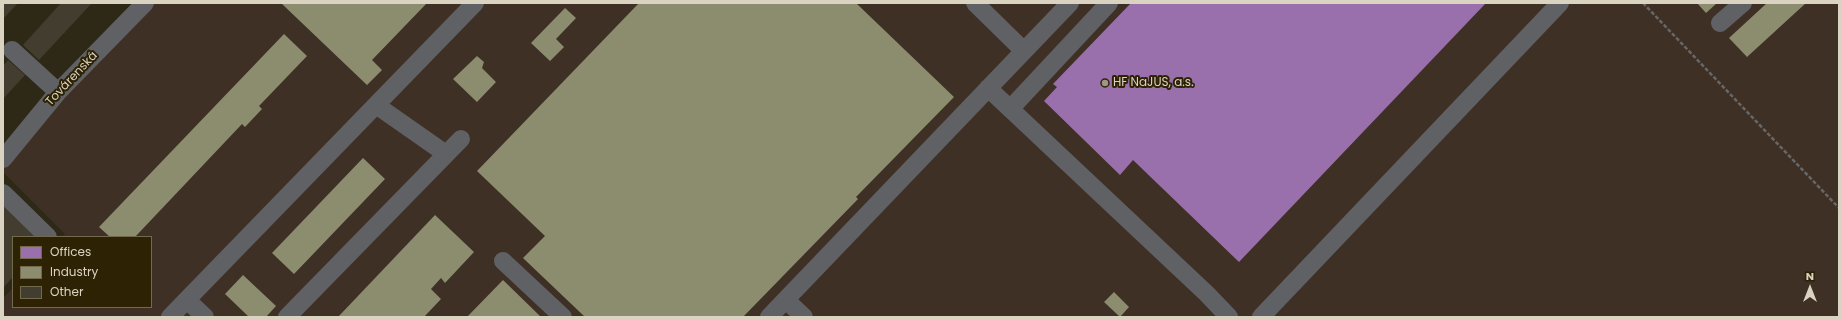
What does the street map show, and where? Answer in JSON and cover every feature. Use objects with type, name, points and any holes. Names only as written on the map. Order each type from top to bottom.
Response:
[{"type":"lane","name":"Továrenská","points":[[3,159],[58,92],[145,3]]},
{"type":"lane","points":[[170,317],[475,3]]},
{"type":"lane","points":[[975,3],[1024,51]]},
{"type":"lane","points":[[769,317],[1070,3]]},
{"type":"lane","points":[[1010,109],[1109,3]]},
{"type":"lane","points":[[1261,317],[1560,3]]},
{"type":"lane","points":[[1720,23],[1743,3]]},
{"type":"lane","points":[[12,50],[58,92]]},
{"type":"lane","points":[[988,88],[1229,317]]},
{"type":"lane","points":[[376,105],[446,154]]},
{"type":"lane","points":[[287,317],[461,139]]},
{"type":"lane","points":[[3,193],[47,236]]},
{"type":"lane","points":[[503,261],[562,317]]},
{"type":"lane","points":[[187,300],[205,317]]},
{"type":"lane","points":[[786,300],[804,317]]},
{"type":"path","points":[[1643,3],[1839,208]]},
{"type":"shaded area","points":[[139,3],[1839,3],[1839,317],[3,317],[3,298],[12,289],[12,308],[152,308],[152,236],[63,236],[65,234],[3,172],[3,146]]},
{"type":"building: Offices","points":[[1131,3],[1486,3],[1239,262],[1133,160],[1120,175],[1044,101],[1057,87],[1053,84]]},
{"type":"building: Industry","points":[[281,3],[427,3],[372,60],[382,70],[367,85]]},
{"type":"building: Industry","points":[[639,3],[856,3],[954,97],[856,197],[858,199],[743,317],[585,317],[523,258],[545,236],[477,171]]},
{"type":"building: Industry","points":[[1697,3],[1717,3],[1706,13]]},
{"type":"building: Industry","points":[[1767,3],[1806,3],[1747,57],[1729,38]]},
{"type":"building: Industry","points":[[565,8],[576,18],[556,39],[564,47],[550,61],[531,43]]},
{"type":"building: Industry","points":[[284,34],[307,56],[259,106],[262,109],[245,127],[242,124],[136,236],[109,236],[99,227]]},
{"type":"building: Industry","points":[[477,56],[484,62],[482,68],[496,82],[477,102],[453,79]]},
{"type":"building: Industry","points":[[363,158],[385,179],[294,274],[272,253]]},
{"type":"building: Industry","points":[[435,215],[474,252],[445,283],[441,278],[431,289],[441,299],[424,317],[338,317]]},
{"type":"building: Industry","points":[[243,275],[276,306],[266,317],[249,317],[225,294]]},
{"type":"building: Industry","points":[[503,280],[541,317],[467,317]]},
{"type":"building: Industry","points":[[1114,292],[1129,307],[1120,317],[1104,302]]},
{"type":"building: Other","points":[[3,3],[18,3],[3,19]]},
{"type":"building: Other","points":[[61,3],[92,3],[39,60],[23,45]]},
{"type":"building: Other","points":[[8,60],[25,75],[3,99],[3,66]]},
{"type":"building: Other","points":[[3,205],[39,236],[12,236],[12,278],[3,288]]},
{"type":"place","name":"HF NaJUS, a.s.","points":[[1105,83]]}]
